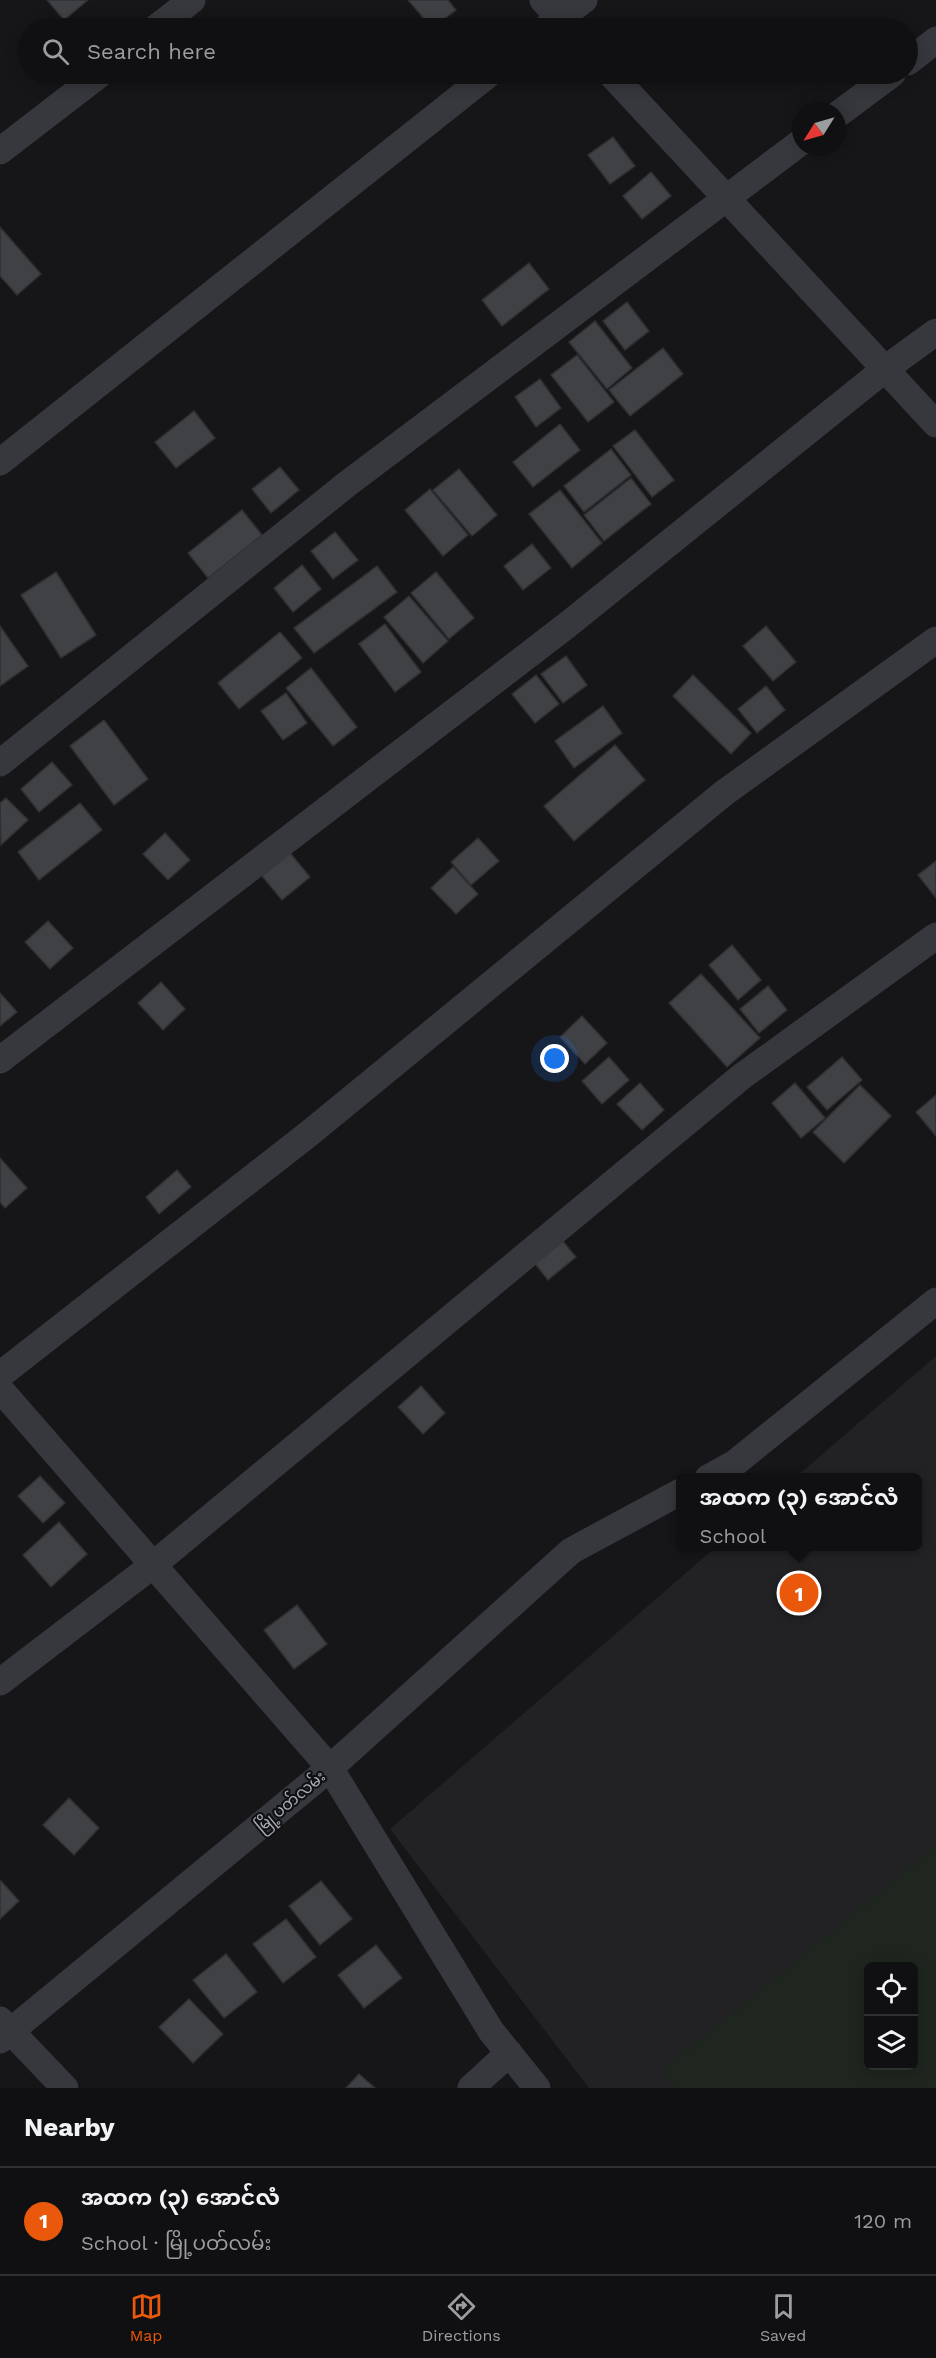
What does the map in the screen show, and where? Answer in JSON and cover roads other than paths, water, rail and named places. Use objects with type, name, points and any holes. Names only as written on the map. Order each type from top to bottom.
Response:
[{"type":"street","points":[[169,18],[192,0]]},
{"type":"street","points":[[556,18],[584,0]]},
{"type":"street","points":[[918,54],[936,40]]},
{"type":"street","points":[[0,151],[87,84]]},
{"type":"street","points":[[0,462],[476,84]]},
{"type":"street","points":[[619,84],[936,424]]},
{"type":"street","points":[[846,108],[879,84]]},
{"type":"street","points":[[0,764],[346,484],[792,149]]},
{"type":"street","points":[[0,1060],[566,626],[885,369],[936,332]]},
{"type":"street","points":[[0,1375],[311,1132],[724,793],[936,640]]},
{"type":"street","points":[[0,1682],[153,1565],[741,1077],[936,936]]},
{"type":"street","points":[[717,1473],[735,1463],[936,1301]]},
{"type":"street","points":[[0,1389],[330,1768],[491,2031],[537,2088]]},
{"type":"street","name":"မြို့ပတ်လမ်း","points":[[4,2031],[330,1768],[572,1551],[676,1495]]},
{"type":"street","points":[[4,2031],[65,2088]]},
{"type":"street","points":[[471,2088],[510,2053]]},
{"type":"place","name":"အထက (၃) အောင်လံ","points":[[799,1593]]}]
